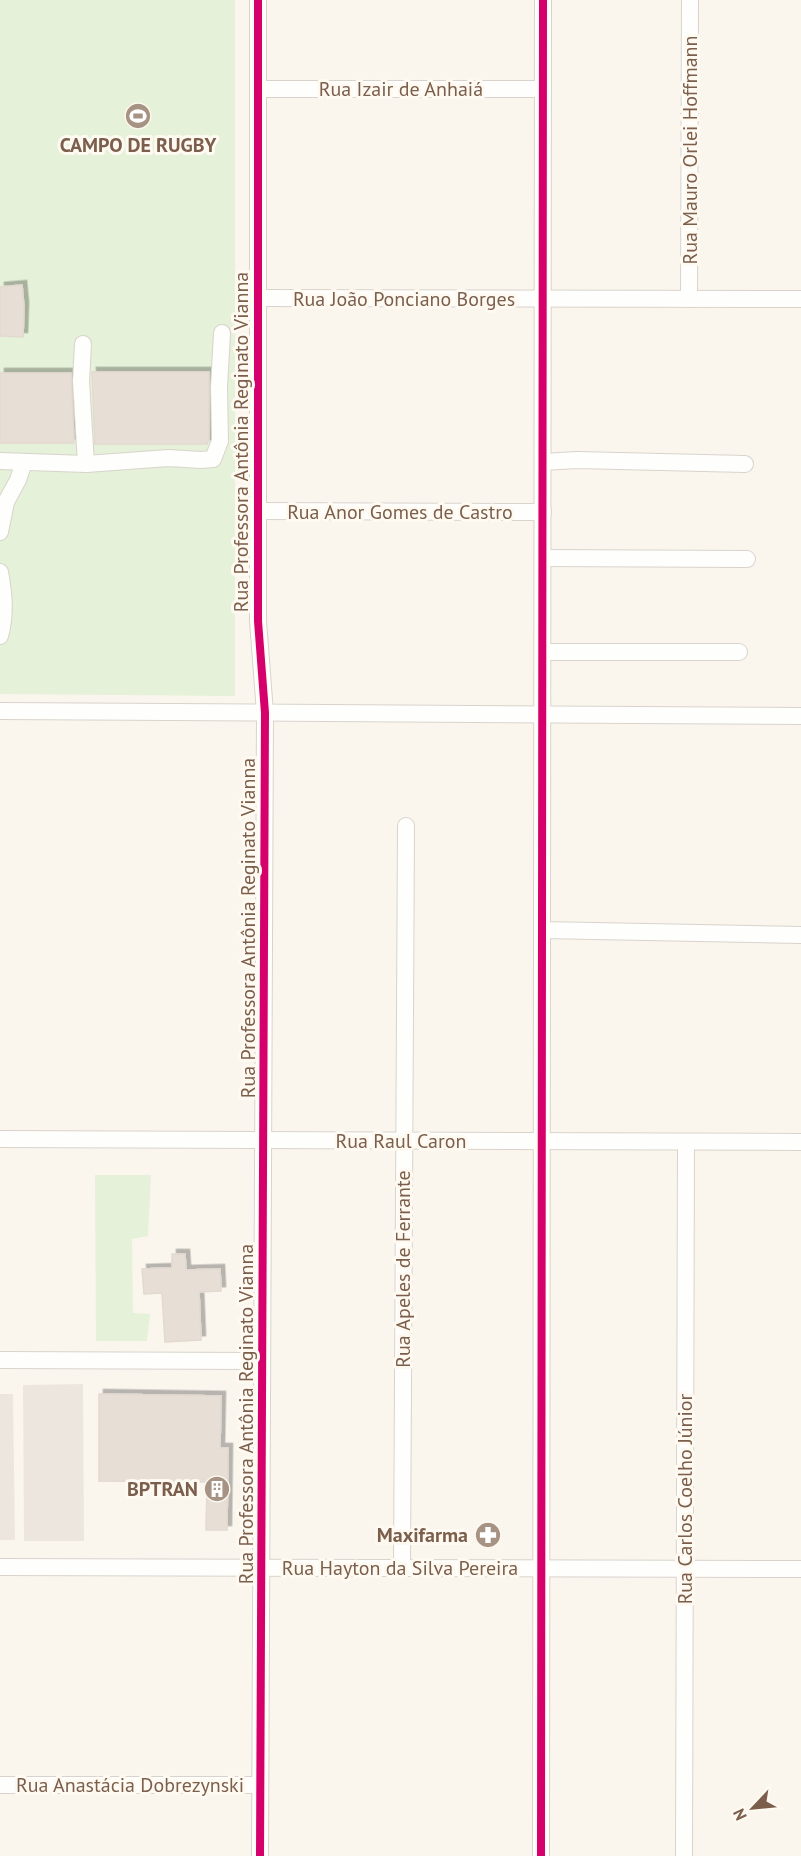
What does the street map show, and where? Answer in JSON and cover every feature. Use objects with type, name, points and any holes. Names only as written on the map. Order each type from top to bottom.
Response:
[{"type":"street","name":"Rua Professora Antônia Reginato Vianna","points":[[258,0],[258,621],[265,713],[260,1856]]},
{"type":"street","points":[[541,1856],[543,0]]},
{"type":"street","name":"Rua Mauro Orlei Hoffmann","points":[[689,299],[690,0]]},
{"type":"street","name":"Rua Izair de Anhaiá","points":[[258,89],[543,89]]},
{"type":"street","name":"Rua João Ponciano Borges","points":[[258,298],[801,299]]},
{"type":"street","points":[[0,461],[86,464],[170,458],[213,459],[220,441],[219,387],[222,333]]},
{"type":"street","points":[[83,344],[81,381],[86,464]]},
{"type":"street","points":[[543,462],[577,460],[745,464]]},
{"type":"street","points":[[0,532],[6,502],[18,480],[24,462]]},
{"type":"street","name":"Rua Anor Gomes de Castro","points":[[258,511],[543,512]]},
{"type":"street","points":[[543,558],[747,559]]},
{"type":"street","points":[[0,572],[4,593],[4,617],[0,636]]},
{"type":"street","points":[[543,651],[739,652]]},
{"type":"street","points":[[0,711],[801,716]]},
{"type":"street","name":"Rua Apeles de Ferrante","points":[[402,1568],[406,826]]},
{"type":"street","points":[[542,930],[801,935]]},
{"type":"street","name":"Rua Raul Caron","points":[[0,1139],[801,1142]]},
{"type":"street","name":"Rua Carlos Coelho Júnior","points":[[684,1856],[686,1142]]},
{"type":"street","points":[[0,1360],[262,1361]]},
{"type":"street","name":"Rua Hayton da Silva Pereira","points":[[0,1567],[801,1569]]},
{"type":"street","name":"Rua Anastácia Dobrezynski","points":[[0,1785],[261,1785]]},
{"type":"shaded area","points":[[83,1384],[84,1541],[24,1541],[23,1385]]},
{"type":"shaded area","points":[[0,1394],[13,1394],[15,1540],[0,1540]]},
{"type":"green space","points":[[0,0],[235,0],[235,696],[0,694]]},
{"type":"green space","points":[[95,1175],[151,1175],[148,1236],[132,1239],[133,1313],[150,1314],[147,1341],[96,1341]]},
{"type":"building","points":[[22,285],[23,337],[0,336],[0,287]]},
{"type":"building","points":[[92,372],[209,372],[209,439],[207,444],[95,444]]},
{"type":"building","points":[[0,373],[71,373],[74,443],[0,443]]},
{"type":"building","points":[[172,1254],[185,1254],[186,1270],[220,1269],[221,1291],[199,1292],[201,1340],[165,1342],[162,1293],[144,1294],[142,1269],[172,1268]]},
{"type":"building","points":[[99,1394],[221,1396],[220,1448],[228,1448],[227,1530],[206,1530],[207,1482],[99,1481]]},
{"type":"cycle path","points":[[258,0],[258,621],[265,713],[260,1856]]},
{"type":"cycle path","points":[[541,1856],[543,0]]},
{"type":"place","name":"CAMPO DE RUGBY","points":[[138,116]]},
{"type":"place","name":"BPTRAN","points":[[217,1489]]},
{"type":"place","name":"Maxifarma","points":[[488,1535]]}]
